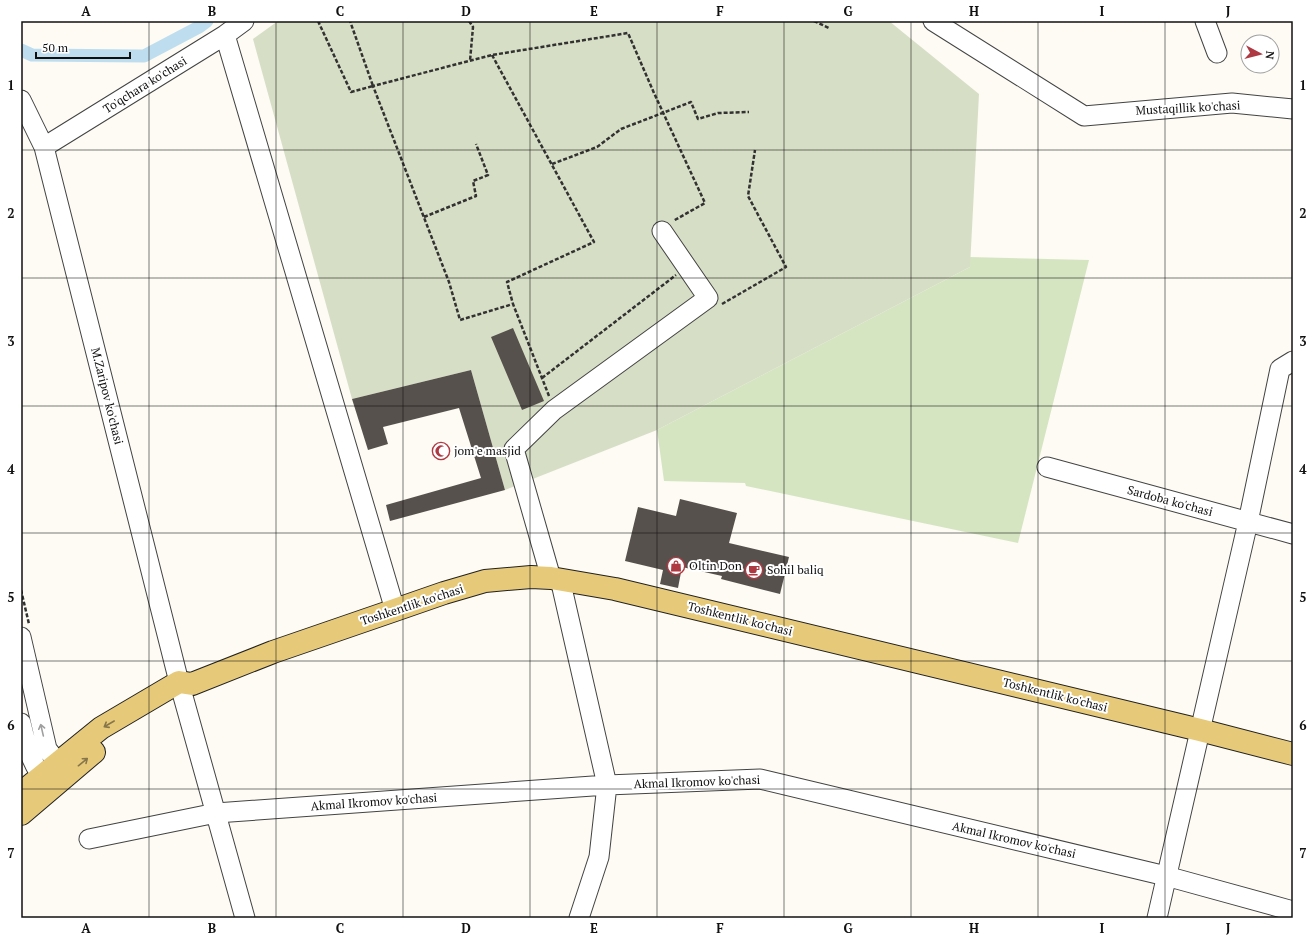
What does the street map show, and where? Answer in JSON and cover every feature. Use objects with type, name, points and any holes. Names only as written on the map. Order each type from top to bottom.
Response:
[{"type":"main road","name":"Toshkentlik ko'chasi","points":[[49,770],[109,741],[141,720],[185,687],[273,652],[444,593],[485,581],[531,577],[555,579],[615,589],[1200,730],[1293,754]]},
{"type":"main road","points":[[21,793],[49,770]]},
{"type":"main road","points":[[21,814],[49,770]]},
{"type":"street","name":"To'qchara ko'chasi","points":[[44,148],[225,35],[244,21]]},
{"type":"street","name":"Mustaqillik ko'chasi","points":[[933,21],[1084,116],[1232,103],[1293,109]]},
{"type":"street","points":[[1205,21],[1218,54]]},
{"type":"street","points":[[225,35],[395,610]]},
{"type":"street","name":"M.Zaripov ko'chasi","points":[[21,100],[44,148],[185,687],[216,813],[245,918]]},
{"type":"street","points":[[579,918],[599,857],[608,785],[555,579],[514,449],[554,410],[708,298],[662,231]]},
{"type":"street","points":[[1157,918],[1248,522],[1280,369],[1293,361]]},
{"type":"street","name":"Sardoba ko'chasi","points":[[1048,467],[1293,534]]},
{"type":"street","points":[[21,637],[47,749],[49,770]]},
{"type":"street","points":[[21,723],[24,736],[49,770]]},
{"type":"street","name":"Akmal Ikromov ko'chasi","points":[[89,839],[216,813],[608,785],[760,779],[1166,876],[1293,911]]},
{"type":"path","points":[[318,21],[351,92],[492,55],[628,33],[705,203],[674,220],[662,231]]},
{"type":"path","points":[[350,21],[373,86],[449,282],[460,320],[513,304]]},
{"type":"path","points":[[469,21],[473,27],[470,61]]},
{"type":"path","points":[[814,21],[829,28]]},
{"type":"path","points":[[492,55],[594,242],[507,282],[513,304],[554,410]]},
{"type":"path","points":[[552,164],[597,147],[621,129],[691,102],[698,119],[718,113],[749,112]]},
{"type":"path","points":[[424,217],[476,196],[472,181],[488,175],[476,144]]},
{"type":"path","points":[[708,298],[718,306],[786,267],[748,196],[755,150]]},
{"type":"path","points":[[542,378],[687,266]]},
{"type":"green space","points":[[278,21],[889,21],[979,94],[970,267],[657,430],[505,490],[471,370],[352,399],[253,39]]},
{"type":"green space","points":[[970,257],[1089,260],[1018,543],[746,486],[745,483],[664,481],[657,430],[970,267]]},
{"type":"building","points":[[513,328],[544,401],[522,410],[491,337]]},
{"type":"building","points":[[471,370],[505,490],[390,521],[386,505],[481,478],[459,408],[383,427],[388,444],[368,450],[352,399]]},
{"type":"building","points":[[680,499],[737,513],[729,543],[789,557],[780,594],[721,579],[722,576],[682,567],[678,588],[660,584],[663,570],[625,561],[638,507],[676,516]]},
{"type":"waterway","points":[[21,50],[32,55],[144,56],[199,27],[207,21]]},
{"type":"place","name":"jom'e masjid","points":[[441,451]]},
{"type":"place","name":"Oltin Don","points":[[676,566]]},
{"type":"place","name":"Sohil baliq","points":[[754,570]]}]
